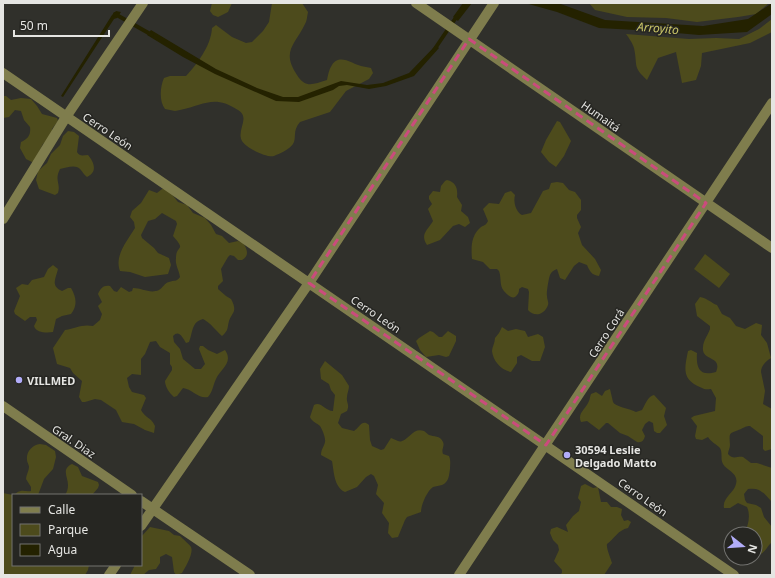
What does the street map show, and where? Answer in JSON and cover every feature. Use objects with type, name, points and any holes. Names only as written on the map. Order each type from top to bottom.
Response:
[{"type":"street","name":"Humaitá","points":[[416,3],[772,248]]},
{"type":"street","points":[[142,524],[309,282],[494,3]]},
{"type":"street","points":[[3,218],[66,117],[142,4]]},
{"type":"street","name":"Cerro León","points":[[3,73],[734,575]]},
{"type":"street","name":"Cerro Corá","points":[[459,575],[772,103]]},
{"type":"street","name":"Gral. Diaz","points":[[3,406],[131,494]]},
{"type":"street","points":[[142,502],[250,575]]},
{"type":"street","points":[[110,575],[115,566]]},
{"type":"highlighted area","points":[[469,39],[706,203],[546,445],[309,283]]},
{"type":"green space","points":[[212,3],[232,3],[228,12],[218,17],[213,15],[210,11]]},
{"type":"green space","points":[[272,3],[302,3],[308,12],[306,23],[291,48],[290,54],[292,67],[300,79],[304,82],[310,84],[327,80],[331,67],[338,60],[346,60],[371,68],[373,73],[369,79],[346,91],[330,112],[300,122],[295,131],[292,146],[274,156],[262,154],[244,144],[241,137],[243,120],[242,113],[230,105],[209,102],[175,111],[165,109],[161,94],[164,78],[170,76],[186,76],[195,66],[206,48],[212,28],[216,25],[232,37],[246,43],[252,42],[263,31],[269,22]]},
{"type":"green space","points":[[589,3],[769,3],[756,14],[697,22],[666,18],[627,17],[595,10]]},
{"type":"green space","points":[[772,19],[772,32],[750,43],[702,53],[701,66],[696,80],[682,83],[676,52],[658,58],[647,80],[639,72],[636,66],[633,46],[626,34],[689,39],[739,39],[759,29]]},
{"type":"green space","points":[[3,96],[6,96],[11,100],[21,98],[31,99],[42,114],[57,118],[58,121],[52,129],[52,135],[43,144],[32,162],[26,159],[20,148],[21,142],[26,140],[29,134],[30,127],[24,120],[21,111],[15,110],[9,117],[3,118]]},
{"type":"green space","points":[[557,121],[560,122],[571,141],[564,156],[556,167],[549,162],[541,152]]},
{"type":"green space","points":[[68,131],[74,132],[79,136],[77,152],[80,155],[88,155],[92,161],[94,170],[87,177],[80,169],[76,167],[60,169],[58,173],[59,190],[55,195],[39,189],[36,180],[38,171],[47,163],[51,154],[60,145],[63,136]]},
{"type":"green space","points":[[447,180],[456,186],[457,197],[462,205],[461,211],[468,217],[470,223],[465,227],[459,224],[453,226],[440,240],[427,245],[424,235],[433,221],[428,209],[432,204],[429,196],[433,191],[440,192],[441,186]]},
{"type":"green space","points":[[551,183],[563,183],[569,190],[575,192],[581,200],[581,210],[577,215],[581,227],[578,233],[582,245],[595,259],[601,270],[599,276],[595,275],[590,271],[587,265],[579,262],[574,266],[565,280],[560,278],[557,269],[550,274],[548,282],[547,308],[540,314],[534,314],[528,310],[528,289],[522,287],[519,289],[518,294],[515,297],[511,297],[507,294],[502,288],[499,271],[497,269],[490,269],[483,262],[472,259],[472,242],[473,237],[478,230],[488,221],[483,209],[489,203],[499,204],[505,193],[511,191],[515,195],[515,204],[518,212],[522,215],[531,213],[543,191],[549,189]]},
{"type":"green space","points":[[165,188],[178,202],[187,205],[193,213],[205,218],[216,234],[222,236],[229,243],[238,241],[243,243],[246,248],[247,255],[242,260],[238,260],[234,256],[230,255],[221,269],[223,281],[218,286],[218,289],[231,299],[234,307],[234,312],[224,334],[222,336],[203,319],[199,320],[194,325],[189,342],[186,343],[177,333],[173,336],[174,342],[180,349],[183,359],[195,369],[201,369],[205,364],[199,349],[200,346],[203,346],[217,354],[225,350],[228,359],[227,362],[218,375],[208,397],[201,397],[183,388],[177,396],[174,397],[172,395],[165,381],[172,370],[170,364],[170,353],[160,347],[156,341],[150,342],[141,359],[141,375],[132,374],[127,378],[132,392],[144,395],[146,398],[141,410],[155,426],[154,433],[134,424],[122,422],[116,410],[101,400],[95,399],[82,402],[79,397],[82,381],[70,368],[57,364],[53,348],[65,330],[82,326],[93,326],[100,320],[102,314],[98,306],[102,302],[98,294],[104,287],[110,286],[117,292],[121,287],[129,292],[132,291],[133,288],[156,291],[165,284],[179,279],[180,277],[176,254],[180,246],[173,236],[177,224],[176,221],[162,213],[155,219],[148,221],[141,235],[142,238],[158,253],[169,258],[171,265],[168,274],[145,277],[130,272],[120,271],[119,265],[120,254],[135,228],[134,222],[130,217],[132,211],[141,203],[149,190],[157,193]]},
{"type":"green space","points":[[705,254],[730,274],[719,288],[694,269]]},
{"type":"green space","points":[[53,265],[58,269],[55,282],[56,287],[62,291],[71,288],[75,298],[75,307],[71,314],[56,319],[53,332],[42,332],[37,330],[34,326],[37,320],[36,317],[30,317],[25,321],[15,314],[14,311],[20,296],[16,288],[22,284],[28,285],[32,280],[44,277],[48,269]]},
{"type":"green space","points":[[700,297],[706,299],[717,305],[722,314],[730,318],[736,326],[745,329],[756,323],[762,325],[761,335],[767,343],[771,358],[764,364],[761,372],[765,391],[763,404],[772,409],[772,449],[765,451],[763,449],[763,436],[749,426],[730,435],[730,446],[728,453],[732,457],[743,457],[751,463],[757,463],[772,468],[772,502],[762,492],[756,489],[748,489],[744,494],[747,503],[761,508],[764,517],[772,527],[772,542],[763,553],[763,526],[747,526],[749,514],[747,507],[738,503],[730,508],[724,508],[726,498],[735,487],[736,477],[723,464],[720,448],[708,437],[702,440],[696,439],[695,436],[697,426],[691,418],[715,411],[716,398],[711,389],[704,389],[695,385],[688,378],[685,369],[688,351],[691,350],[697,353],[697,363],[702,372],[716,372],[717,363],[703,352],[703,345],[710,326],[697,316],[695,304]]},
{"type":"green space","points":[[502,327],[508,331],[516,329],[525,331],[528,337],[538,334],[543,337],[545,347],[540,361],[532,361],[521,355],[517,357],[517,363],[511,372],[501,367],[494,358],[492,348],[495,338]]},
{"type":"green space","points":[[430,331],[439,337],[442,337],[448,331],[456,336],[456,341],[449,356],[446,357],[439,355],[426,357],[420,350],[416,341]]},
{"type":"green space","points":[[325,361],[342,375],[349,386],[347,394],[348,409],[341,414],[338,423],[342,428],[354,431],[361,424],[367,423],[369,425],[372,446],[381,450],[384,449],[391,438],[398,441],[405,440],[417,430],[421,430],[429,435],[440,438],[443,443],[443,454],[449,456],[450,469],[447,480],[444,484],[431,489],[425,498],[421,512],[407,517],[398,537],[392,538],[388,533],[389,523],[382,513],[384,503],[376,494],[378,485],[374,476],[371,474],[366,477],[357,487],[345,492],[341,490],[337,483],[332,461],[321,455],[325,442],[323,431],[320,426],[310,417],[314,405],[316,404],[333,411],[335,395],[329,384],[321,379],[320,369]]},
{"type":"green space","points":[[610,389],[614,404],[636,412],[642,410],[648,399],[654,395],[666,408],[664,416],[667,425],[660,433],[657,433],[654,431],[653,423],[649,421],[645,424],[642,430],[645,436],[644,439],[641,442],[637,442],[620,433],[608,423],[606,423],[599,430],[587,421],[581,422],[580,416],[588,404],[591,394],[596,392],[602,396],[605,391]]},
{"type":"green space","points":[[37,445],[46,445],[55,451],[56,457],[53,469],[44,479],[38,494],[16,494],[21,491],[31,491],[31,487],[26,479],[29,467],[27,457],[32,447]]},
{"type":"green space","points":[[72,464],[78,467],[82,476],[98,482],[98,488],[93,494],[65,494],[68,486],[66,471]]},
{"type":"green space","points":[[585,484],[593,488],[598,487],[601,502],[607,502],[611,507],[622,509],[621,515],[624,521],[628,520],[631,522],[628,528],[619,533],[607,544],[612,563],[604,575],[559,575],[562,573],[562,570],[554,561],[559,550],[558,545],[553,540],[550,533],[551,529],[557,527],[568,532],[566,525],[579,511],[581,502],[578,498],[581,486]]},
{"type":"green space","points":[[3,493],[12,495],[12,566],[89,566],[85,575],[3,574]]},
{"type":"green space","points":[[150,527],[169,531],[174,535],[180,536],[192,550],[182,573],[176,575],[174,572],[172,557],[166,554],[160,557],[160,563],[156,569],[149,570],[143,575],[130,575],[134,566],[142,566],[142,536]]},
{"type":"water","points":[[463,3],[472,3],[458,21],[453,17]]},
{"type":"water","points":[[525,3],[558,3],[605,20],[703,26],[748,19],[772,3],[772,14],[747,32],[699,35],[599,28],[557,12]]},
{"type":"water","points":[[116,11],[121,12],[117,18],[114,19],[63,97],[61,96],[112,15]]},
{"type":"water","points":[[151,30],[216,69],[257,88],[283,97],[298,97],[341,81],[367,85],[383,83],[409,73],[436,45],[439,48],[414,76],[386,86],[369,89],[347,85],[339,86],[333,90],[299,102],[276,101],[215,74],[183,57],[147,35]]},
{"type":"waterway","points":[[115,15],[152,35]]},
{"type":"waterway","name":"Arroyito","points":[[434,50],[457,16]]},
{"type":"place","name":"VILLMED","points":[[19,380]]},
{"type":"place","name":"30594 Leslie Delgado Matto","points":[[567,455]]}]
